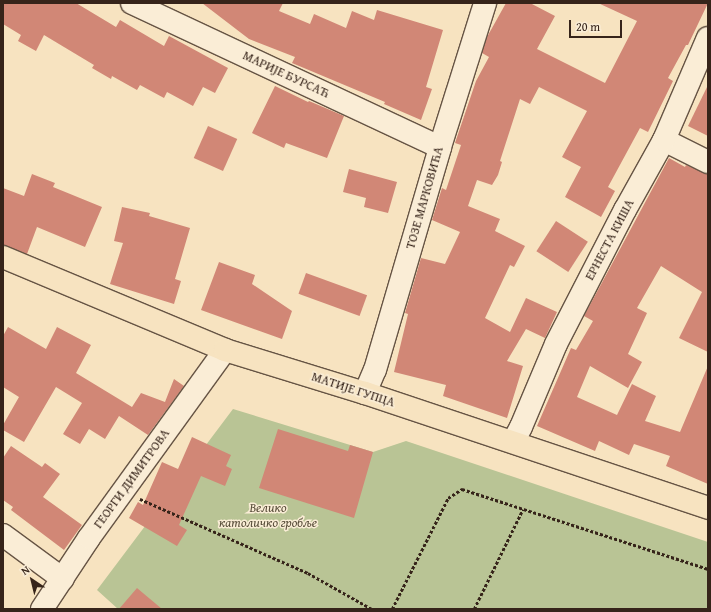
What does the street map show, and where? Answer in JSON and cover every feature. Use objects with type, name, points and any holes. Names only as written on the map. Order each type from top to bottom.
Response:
[{"type":"main road","name":"МАТИЈЕ ГУПЦА","points":[[3,257],[225,350],[365,393],[708,508]]},
{"type":"street","name":"МАРИЈЕ БУРСАЋ","points":[[132,3],[440,147]]},
{"type":"street","name":"ТОЗЕ МАРКОВИЋА","points":[[365,393],[375,370],[484,3]]},
{"type":"street","name":"ЕРНЕСТА КИША","points":[[513,442],[521,427],[556,344],[625,210],[664,140],[708,38]]},
{"type":"street","points":[[664,140],[708,162]]},
{"type":"street","name":"ГЕОРГИ ДИМИТРОВА","points":[[42,609],[89,538],[124,492],[225,350]]},
{"type":"street","points":[[3,535],[63,579]]},
{"type":"path","points":[[392,609],[448,498],[462,489],[708,569]]},
{"type":"path","points":[[124,492],[308,573],[372,609]]},
{"type":"path","points":[[474,609],[523,508]]},
{"type":"green space","name":"Велико католичко гробље","points":[[233,409],[373,452],[406,441],[708,542],[708,609],[118,609],[97,590]]},
{"type":"building","points":[[3,3],[76,3],[116,27],[120,20],[164,46],[169,36],[228,68],[215,93],[203,87],[193,106],[167,92],[164,98],[140,85],[137,90],[112,76],[111,79],[92,68],[94,65],[44,35],[36,51],[18,41],[21,35],[3,24]]},
{"type":"building","points":[[202,3],[283,3],[279,11],[310,24],[314,14],[346,28],[352,11],[374,20],[377,10],[443,30],[426,87],[432,89],[421,120],[384,104],[385,102],[292,63],[295,57],[249,39]]},
{"type":"building","points":[[506,3],[530,3],[555,16],[537,49],[605,83],[637,21],[598,3],[708,3],[688,45],[686,45],[668,78],[673,81],[648,132],[640,128],[608,187],[615,191],[601,217],[565,197],[581,167],[562,157],[587,111],[539,87],[530,104],[520,99],[500,161],[502,162],[498,175],[492,185],[477,180],[468,206],[500,219],[495,231],[525,246],[514,267],[510,265],[485,318],[510,332],[526,298],[557,312],[545,338],[526,329],[507,361],[523,366],[507,418],[443,396],[446,385],[394,372],[408,314],[405,313],[421,258],[445,264],[460,232],[432,220],[442,188],[446,190],[461,145],[455,143],[476,81],[489,57],[482,53],[487,37]]},
{"type":"building","points":[[708,85],[708,136],[688,126]]},
{"type":"building","points":[[275,86],[308,102],[309,101],[344,116],[327,158],[286,143],[284,148],[252,133]]},
{"type":"building","points":[[208,126],[237,139],[223,171],[194,158]]},
{"type":"building","points":[[669,158],[685,167],[686,165],[708,174],[708,352],[679,338],[702,292],[661,266],[637,308],[647,313],[628,354],[642,362],[628,388],[590,366],[577,397],[617,415],[632,384],[656,396],[645,421],[680,432],[708,366],[708,484],[666,466],[670,456],[634,444],[629,455],[599,441],[595,451],[537,426],[571,348],[576,350],[593,321],[584,316]]},
{"type":"building","points":[[349,169],[397,182],[388,213],[364,207],[366,198],[343,192]]},
{"type":"building","points":[[32,174],[55,183],[53,187],[102,207],[85,247],[37,227],[27,254],[3,245],[3,188],[24,196]]},
{"type":"building","points":[[122,207],[150,213],[149,216],[190,228],[175,279],[181,281],[174,304],[110,284],[123,243],[114,241]]},
{"type":"building","points":[[556,221],[588,242],[568,272],[536,251]]},
{"type":"building","points":[[219,262],[255,275],[252,284],[292,311],[282,339],[201,310]]},
{"type":"building","points":[[306,273],[367,295],[360,316],[298,294]]},
{"type":"building","points":[[8,327],[46,349],[57,327],[91,345],[76,373],[132,407],[141,393],[165,402],[174,379],[184,386],[148,435],[119,416],[105,439],[89,429],[80,444],[63,434],[82,403],[56,387],[24,442],[3,430],[3,425],[19,397],[3,387],[3,336]]},
{"type":"building","points":[[278,429],[348,451],[350,445],[373,452],[354,518],[259,488]]},
{"type":"building","points":[[192,437],[231,455],[226,466],[232,469],[225,486],[201,476],[179,525],[187,530],[177,546],[129,518],[138,502],[143,505],[162,462],[178,469]]},
{"type":"building","points":[[11,446],[42,467],[45,463],[60,474],[43,497],[82,525],[64,550],[11,510],[13,507],[3,500],[3,458]]},
{"type":"building","points":[[137,588],[162,609],[119,609]]}]
